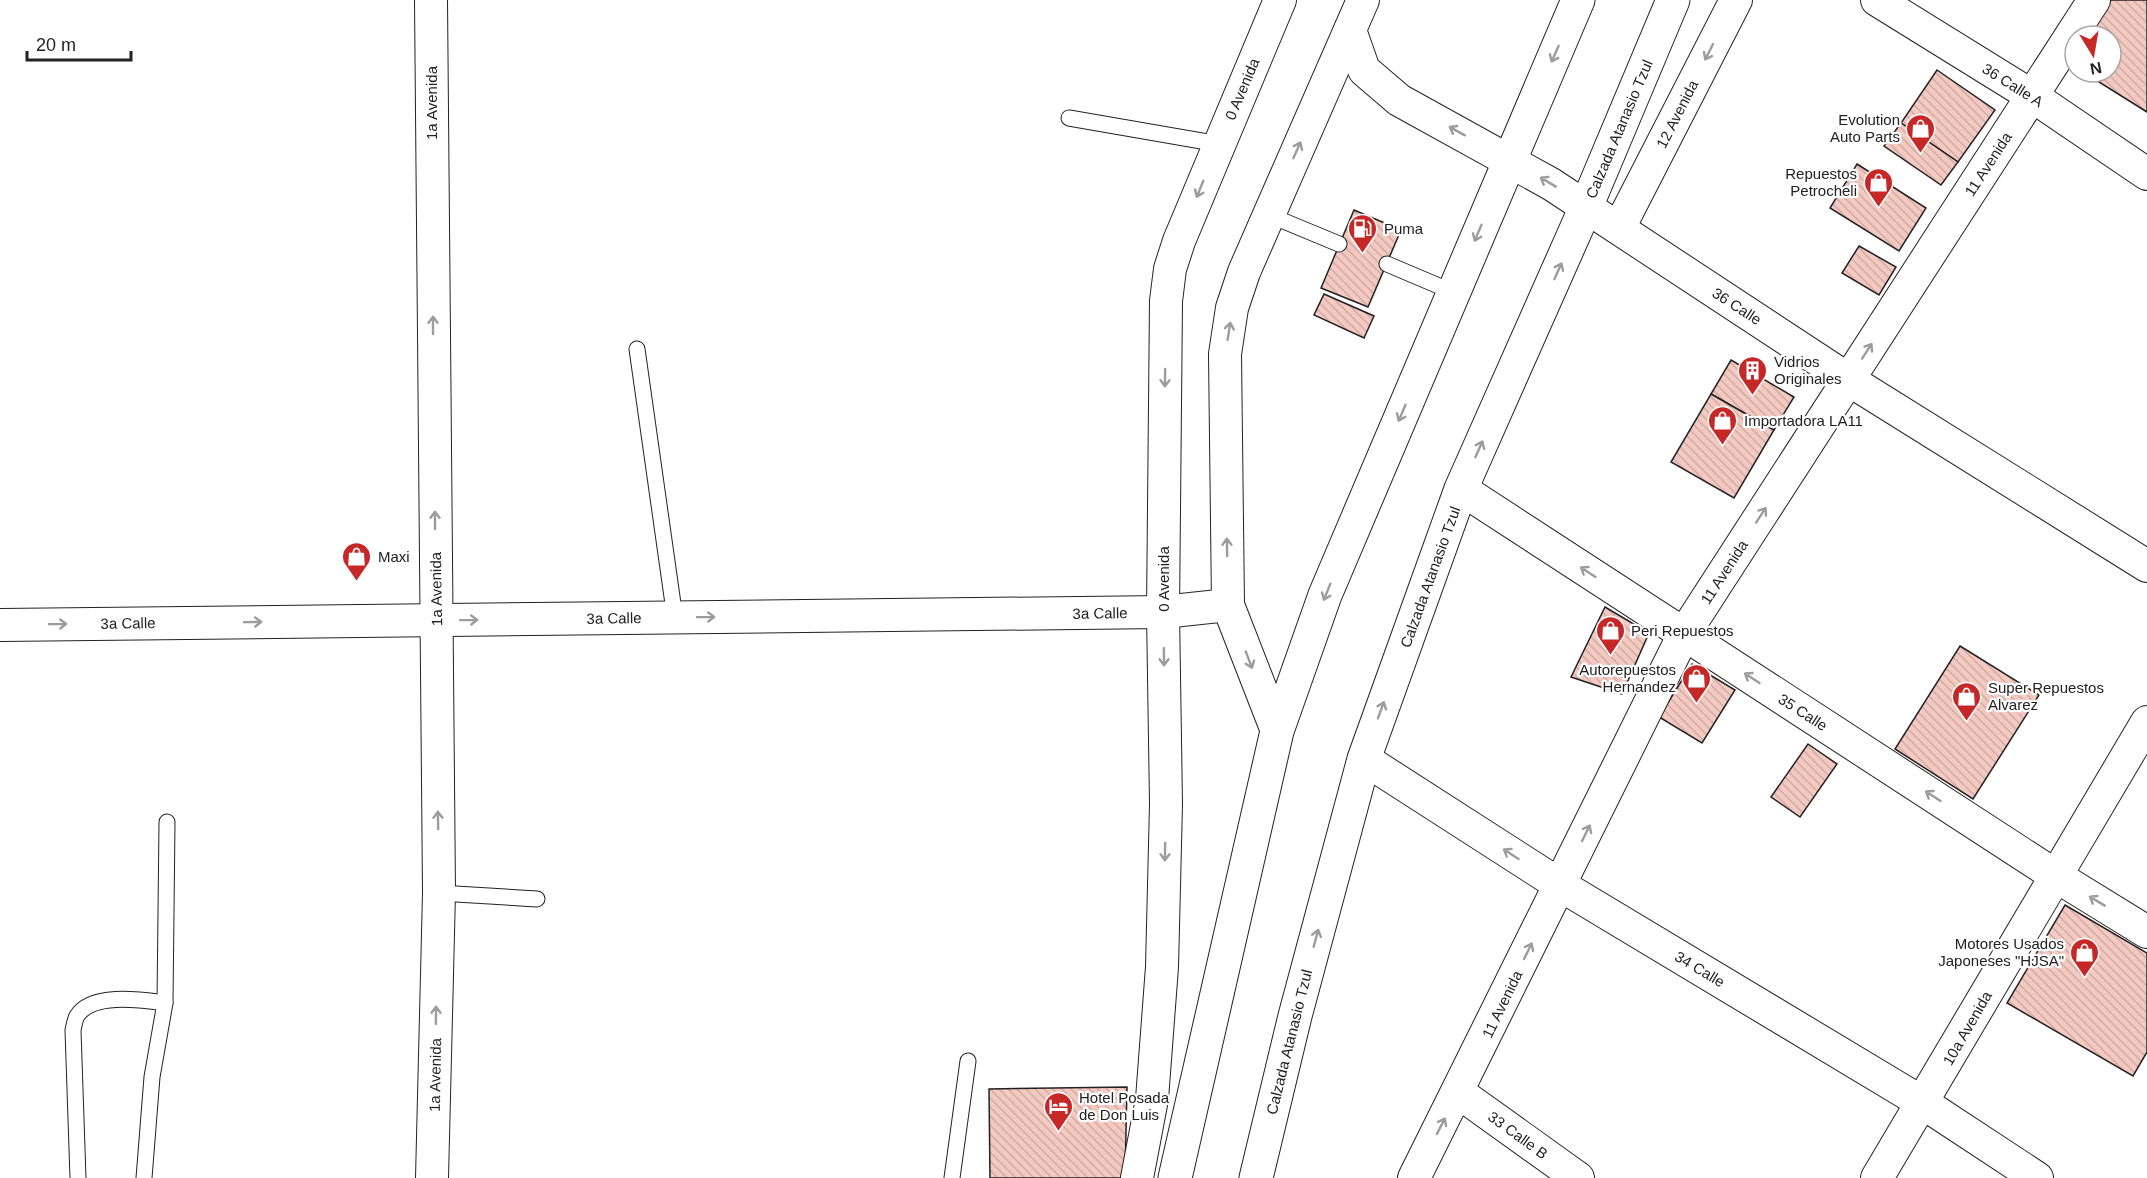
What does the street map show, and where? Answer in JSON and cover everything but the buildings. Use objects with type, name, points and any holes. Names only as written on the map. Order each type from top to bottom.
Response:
[{"type":"main road","points":[[1175,1178],[1277,731],[1325,595],[1578,0]]},
{"type":"main road","name":"Calzada Atanasio Tzul","points":[[1261,1171],[1294,1016],[1364,759],[1461,489],[1586,207],[1673,0]]},
{"type":"street","name":"1a Avenida","points":[[430,0],[439,893],[432,1178]]},
{"type":"street","name":"0 Avenida","points":[[1137,1178],[1152,1099],[1162,967],[1166,804],[1163,612],[1166,301],[1170,269],[1179,242],[1280,0]]},
{"type":"street","points":[[1277,731],[1228,605],[1225,354],[1238,290],[1363,0]]},
{"type":"street","name":"12 Avenida","points":[[1619,228],[1736,0]]},
{"type":"street","name":"36 Calle A","points":[[1877,0],[2032,96],[2147,174]]},
{"type":"street","name":"11 Avenida","points":[[1414,1178],[1684,634],[2094,0]]},
{"type":"street","name":"36 Calle","points":[[1350,30],[1364,70],[1399,100],[1509,159],[1619,228],[1848,380],[2147,566]]},
{"type":"street","name":"35 Calle","points":[[1461,489],[2056,876],[2147,932]]},
{"type":"street","name":"3a Calle","points":[[0,625],[1163,612],[1228,605]]},
{"type":"street","name":"10a Avenida","points":[[1876,1178],[1923,1103],[2147,722]]},
{"type":"street","name":"34 Calle","points":[[1364,759],[1560,885],[1923,1103],[2037,1178]]},
{"type":"street","name":"33 Calle B","points":[[1458,1092],[1578,1178]]},
{"type":"lane","points":[[1069,118],[1219,144]]},
{"type":"lane","points":[[1269,215],[1339,244]]},
{"type":"lane","points":[[1387,264],[1453,292]]},
{"type":"lane","points":[[637,349],[675,618]]},
{"type":"lane","points":[[144,1178],[152,1077],[165,1003],[167,822]]},
{"type":"lane","points":[[439,893],[537,899]]},
{"type":"lane","points":[[78,1178],[74,1030],[76,1016],[91,1004],[127,998],[165,1003]]},
{"type":"lane","points":[[952,1178],[968,1061]]},
{"type":"place","name":"Evolution Auto Parts","points":[[1921,154]]},
{"type":"place","name":"Repuestos Petrocheli","points":[[1878,208]]},
{"type":"place","name":"Puma","points":[[1363,254]]},
{"type":"place","name":"Vidrios Originales","points":[[1753,396]]},
{"type":"place","name":"Importadora LA11","points":[[1723,446]]},
{"type":"place","name":"Maxi","points":[[357,582]]},
{"type":"place","name":"Peri Repuestos","points":[[1610,656]]},
{"type":"place","name":"Autorepuestos Hernandez","points":[[1697,704]]},
{"type":"place","name":"Super Repuestos Alvarez","points":[[1967,722]]},
{"type":"place","name":"Motores Usados Japoneses \"HJSA\"","points":[[2085,978]]},
{"type":"place","name":"Hotel Posada de Don Luis","points":[[1058,1132]]}]
